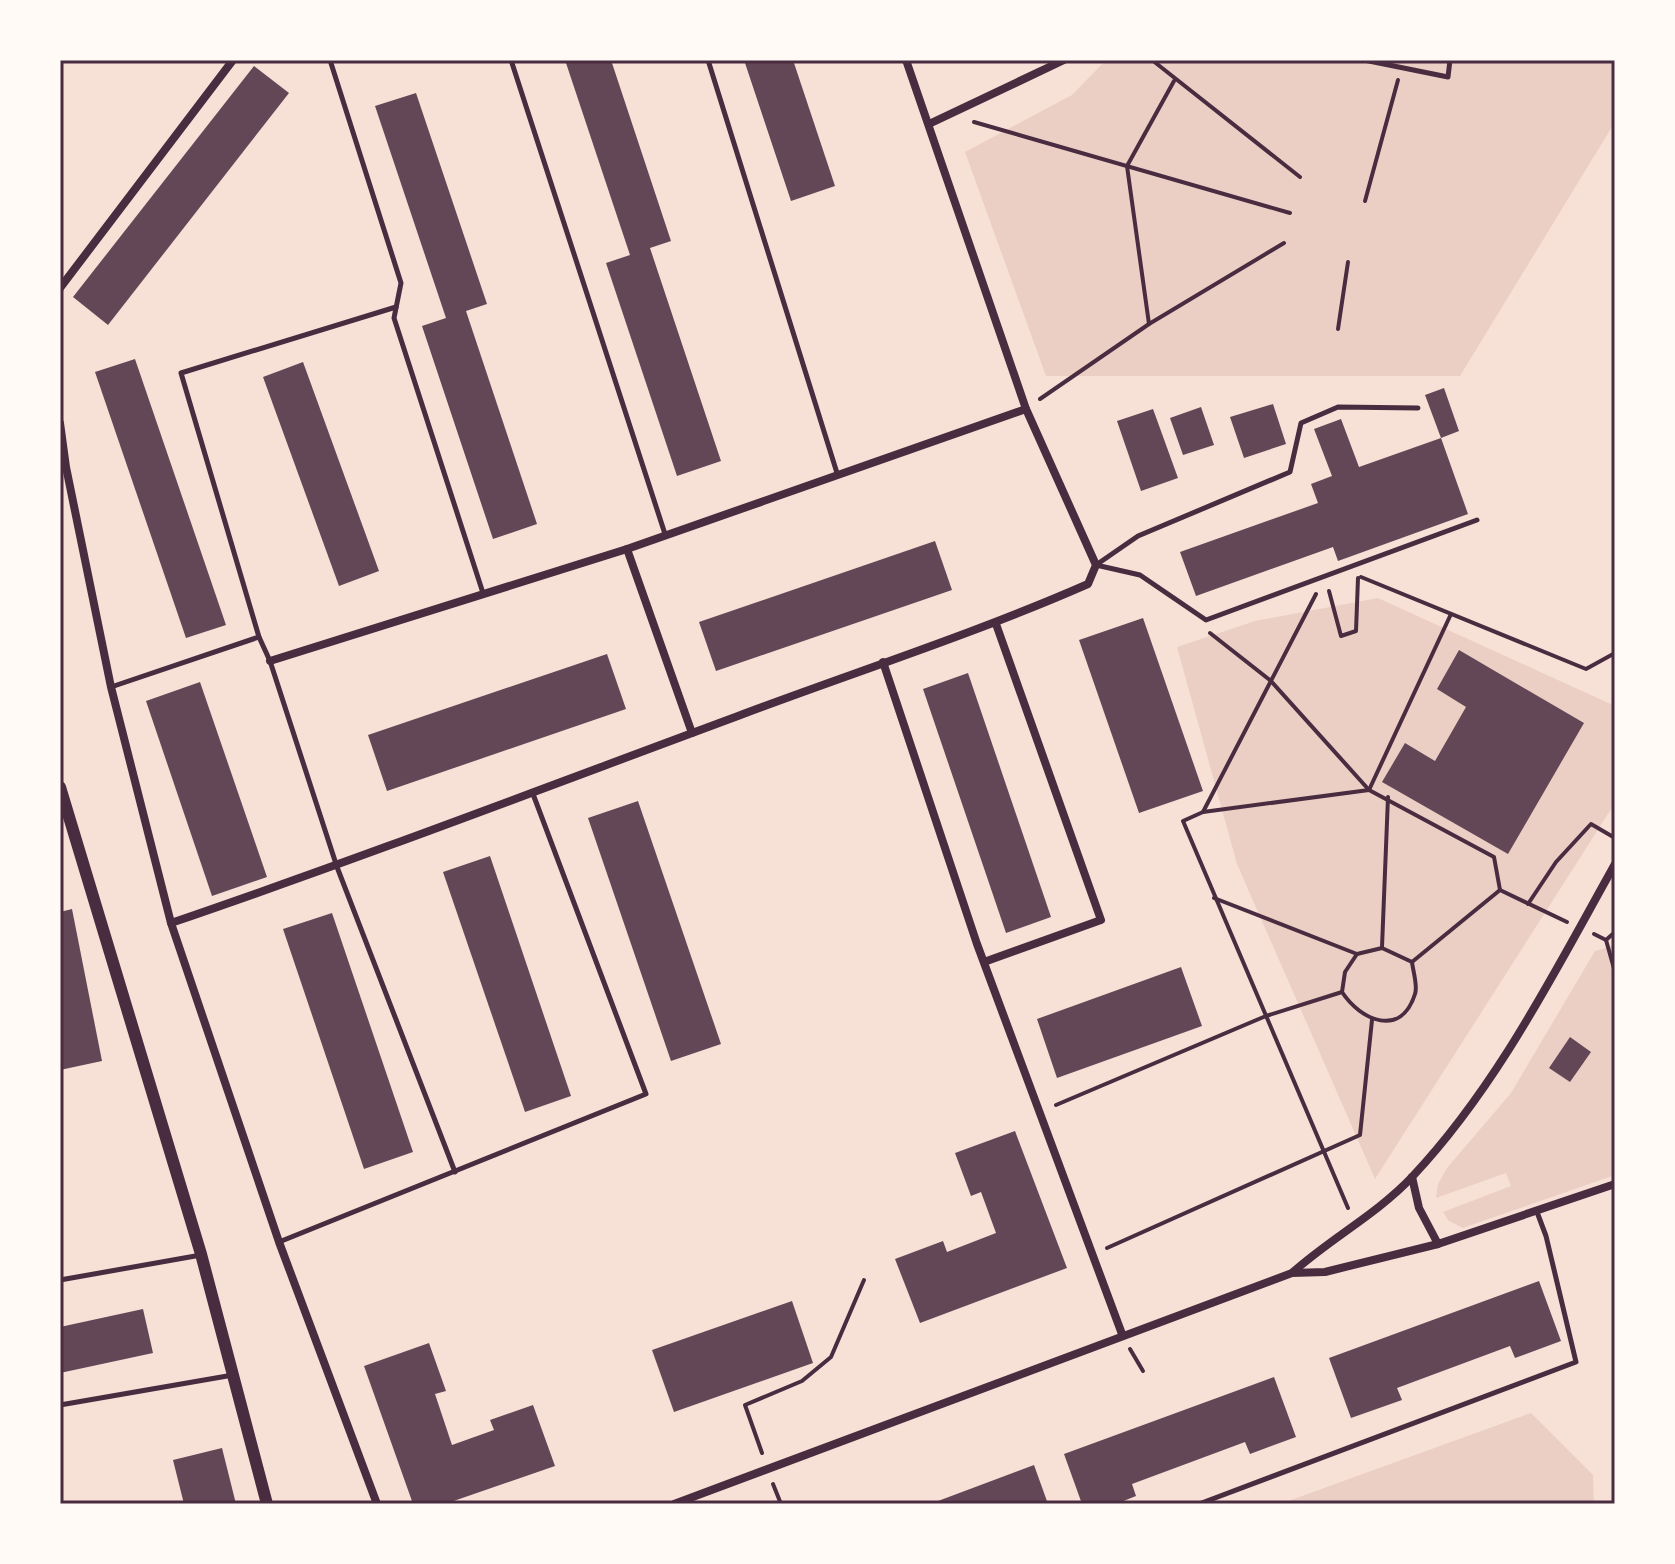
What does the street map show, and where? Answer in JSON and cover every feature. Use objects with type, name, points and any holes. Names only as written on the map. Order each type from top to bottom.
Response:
[{"type":"street","points":[[60,288],[233,60]]},
{"type":"street","points":[[171,923],[337,867],[883,662],[996,624],[1088,584],[1096,565],[1026,409],[906,60]]},
{"type":"street","points":[[929,124],[1063,60]]},
{"type":"street","points":[[270,661],[484,597],[1026,409]]},
{"type":"street","points":[[60,423],[66,467],[111,687],[171,923],[279,1242],[377,1504]]},
{"type":"street","points":[[627,549],[692,733]]},
{"type":"street","points":[[984,962],[1101,920],[996,624]]},
{"type":"street","points":[[883,662],[984,962],[1122,1334]]},
{"type":"street","points":[[60,787],[201,1254],[267,1504]]},
{"type":"street","points":[[1292,1273],[1316,1251],[1365,1219],[1412,1177],[1479,1095],[1615,864]]},
{"type":"street","points":[[1412,1177],[1419,1208],[1438,1244]]},
{"type":"street","points":[[674,1504],[1292,1273],[1325,1272],[1438,1244],[1615,1184]]},
{"type":"lane","points":[[330,60],[401,283],[394,318],[484,597]]},
{"type":"lane","points":[[511,60],[665,534]]},
{"type":"lane","points":[[708,60],[837,473]]},
{"type":"lane","points":[[1364,60],[1448,77],[1450,60]]},
{"type":"lane","points":[[396,307],[181,373],[259,637],[270,661],[337,867],[455,1172]]},
{"type":"lane","points":[[1096,565],[1138,536],[1290,472],[1301,423],[1338,407],[1418,408]]},
{"type":"lane","points":[[1096,565],[1140,575],[1206,620],[1477,520]]},
{"type":"lane","points":[[111,687],[259,637]]},
{"type":"lane","points":[[279,1242],[646,1094],[533,794]]},
{"type":"lane","points":[[1199,1504],[1576,1362],[1546,1236],[1537,1212]]},
{"type":"lane","points":[[60,1280],[201,1254]]},
{"type":"lane","points":[[60,1405],[234,1375]]},
{"type":"path","points":[[1152,60],[1174,81],[1300,177]]},
{"type":"path","points":[[1365,201],[1402,69]]},
{"type":"path","points":[[1149,324],[1127,166],[1174,81]]},
{"type":"path","points":[[949,114],[1290,213]]},
{"type":"path","points":[[1026,409],[1149,324],[1284,243]]},
{"type":"path","points":[[1338,329],[1348,262]]},
{"type":"path","points":[[1325,577],[1341,636],[1356,631],[1358,576],[1586,669],[1615,653]]},
{"type":"path","points":[[1203,812],[1325,577]]},
{"type":"path","points":[[1369,790],[1451,614]]},
{"type":"path","points":[[1206,620],[1208,631],[1271,681],[1369,790]]},
{"type":"path","points":[[1348,1208],[1212,898],[1183,821],[1203,812],[1369,790],[1388,797],[1494,857],[1500,890]]},
{"type":"path","points":[[1382,948],[1388,797]]},
{"type":"path","points":[[1528,904],[1556,862],[1591,824],[1615,838]]},
{"type":"path","points":[[1500,890],[1606,940],[1615,972]]},
{"type":"path","points":[[1412,962],[1500,890]]},
{"type":"path","points":[[1212,898],[1357,954],[1382,948],[1412,962]]},
{"type":"path","points":[[1606,940],[1615,932]]},
{"type":"path","points":[[1357,954],[1345,972],[1342,992],[1354,1011],[1372,1020],[1393,1018],[1404,1013],[1416,992],[1412,962]]},
{"type":"path","points":[[1060,1117],[1055,1103],[1266,1016],[1342,992]]},
{"type":"path","points":[[1099,1235],[1104,1249],[1324,1154],[1360,1135],[1372,1020]]},
{"type":"path","points":[[781,1504],[745,1405],[802,1381],[831,1357],[864,1280]]},
{"type":"path","points":[[1122,1334],[1143,1371]]},
{"type":"shaded area","points":[[1106,60],[1615,60],[1615,122],[1460,376],[1046,376],[965,152],[1072,95]]},
{"type":"shaded area","points":[[1378,598],[1615,706],[1615,803],[1375,1179],[1237,864],[1177,647],[1255,621]]},
{"type":"shaded area","points":[[1615,945],[1615,1175],[1463,1228],[1449,1221],[1443,1212],[1511,1186],[1506,1173],[1436,1198],[1438,1184],[1447,1168],[1511,1093],[1595,951]]},
{"type":"shaded area","points":[[1531,1413],[1593,1475],[1594,1504],[1280,1504]]},
{"type":"building","points":[[565,60],[611,60],[671,241],[650,248],[721,461],[677,476],[606,263],[630,255]]},
{"type":"building","points":[[744,60],[793,60],[835,186],[791,201]]},
{"type":"building","points":[[254,66],[289,93],[108,325],[73,297]]},
{"type":"building","points":[[416,93],[487,304],[466,311],[537,524],[493,539],[422,326],[446,318],[375,106]]},
{"type":"building","points":[[135,359],[226,625],[186,638],[95,372]]},
{"type":"building","points":[[303,362],[379,571],[339,586],[263,377]]},
{"type":"building","points":[[1444,388],[1459,431],[1441,438],[1425,395]]},
{"type":"building","points":[[1273,404],[1286,444],[1244,458],[1230,417]]},
{"type":"building","points":[[1201,407],[1214,445],[1183,455],[1170,418]]},
{"type":"building","points":[[1153,409],[1178,478],[1141,491],[1117,421]]},
{"type":"building","points":[[1341,419],[1359,467],[1441,438],[1468,514],[1338,561],[1333,547],[1196,596],[1180,552],[1318,503],[1311,484],[1332,476],[1314,429]]},
{"type":"building","points":[[935,541],[952,590],[716,671],[699,622]]},
{"type":"building","points":[[1143,618],[1203,791],[1139,813],[1079,640]]},
{"type":"building","points":[[1459,650],[1584,723],[1508,854],[1382,782],[1405,743],[1435,761],[1466,707],[1437,689]]},
{"type":"building","points":[[607,654],[626,709],[387,791],[368,735]]},
{"type":"building","points":[[968,673],[1051,917],[1006,933],[923,689]]},
{"type":"building","points":[[200,682],[267,877],[212,896],[146,701]]},
{"type":"building","points":[[638,801],[721,1044],[671,1061],[588,818]]},
{"type":"building","points":[[490,856],[571,1096],[525,1112],[443,872]]},
{"type":"building","points":[[72,909],[102,1061],[60,1070],[60,912]]},
{"type":"building","points":[[332,913],[413,1152],[364,1169],[283,929]]},
{"type":"building","points":[[1181,967],[1202,1026],[1057,1078],[1037,1019]]},
{"type":"building","points":[[1570,1037],[1591,1052],[1570,1082],[1549,1068]]},
{"type":"building","points":[[1015,1131],[1067,1268],[920,1323],[895,1259],[943,1241],[947,1252],[996,1233],[981,1192],[971,1196],[955,1153]]},
{"type":"building","points":[[1539,1281],[1561,1341],[1515,1358],[1510,1346],[1397,1388],[1402,1400],[1351,1418],[1329,1358]]},
{"type":"building","points":[[792,1301],[813,1363],[674,1412],[652,1350]]},
{"type":"building","points":[[143,1309],[153,1353],[60,1373],[60,1327]]},
{"type":"building","points":[[429,1343],[446,1391],[435,1394],[452,1445],[494,1430],[490,1420],[533,1405],[555,1466],[445,1504],[413,1504],[364,1366]]},
{"type":"building","points":[[1274,1377],[1296,1437],[1250,1454],[1245,1442],[1132,1484],[1136,1496],[1116,1504],[1082,1504],[1064,1454]]},
{"type":"building","points":[[222,1448],[236,1504],[184,1504],[173,1460]]},
{"type":"building","points":[[1034,1465],[1048,1504],[930,1504]]}]
